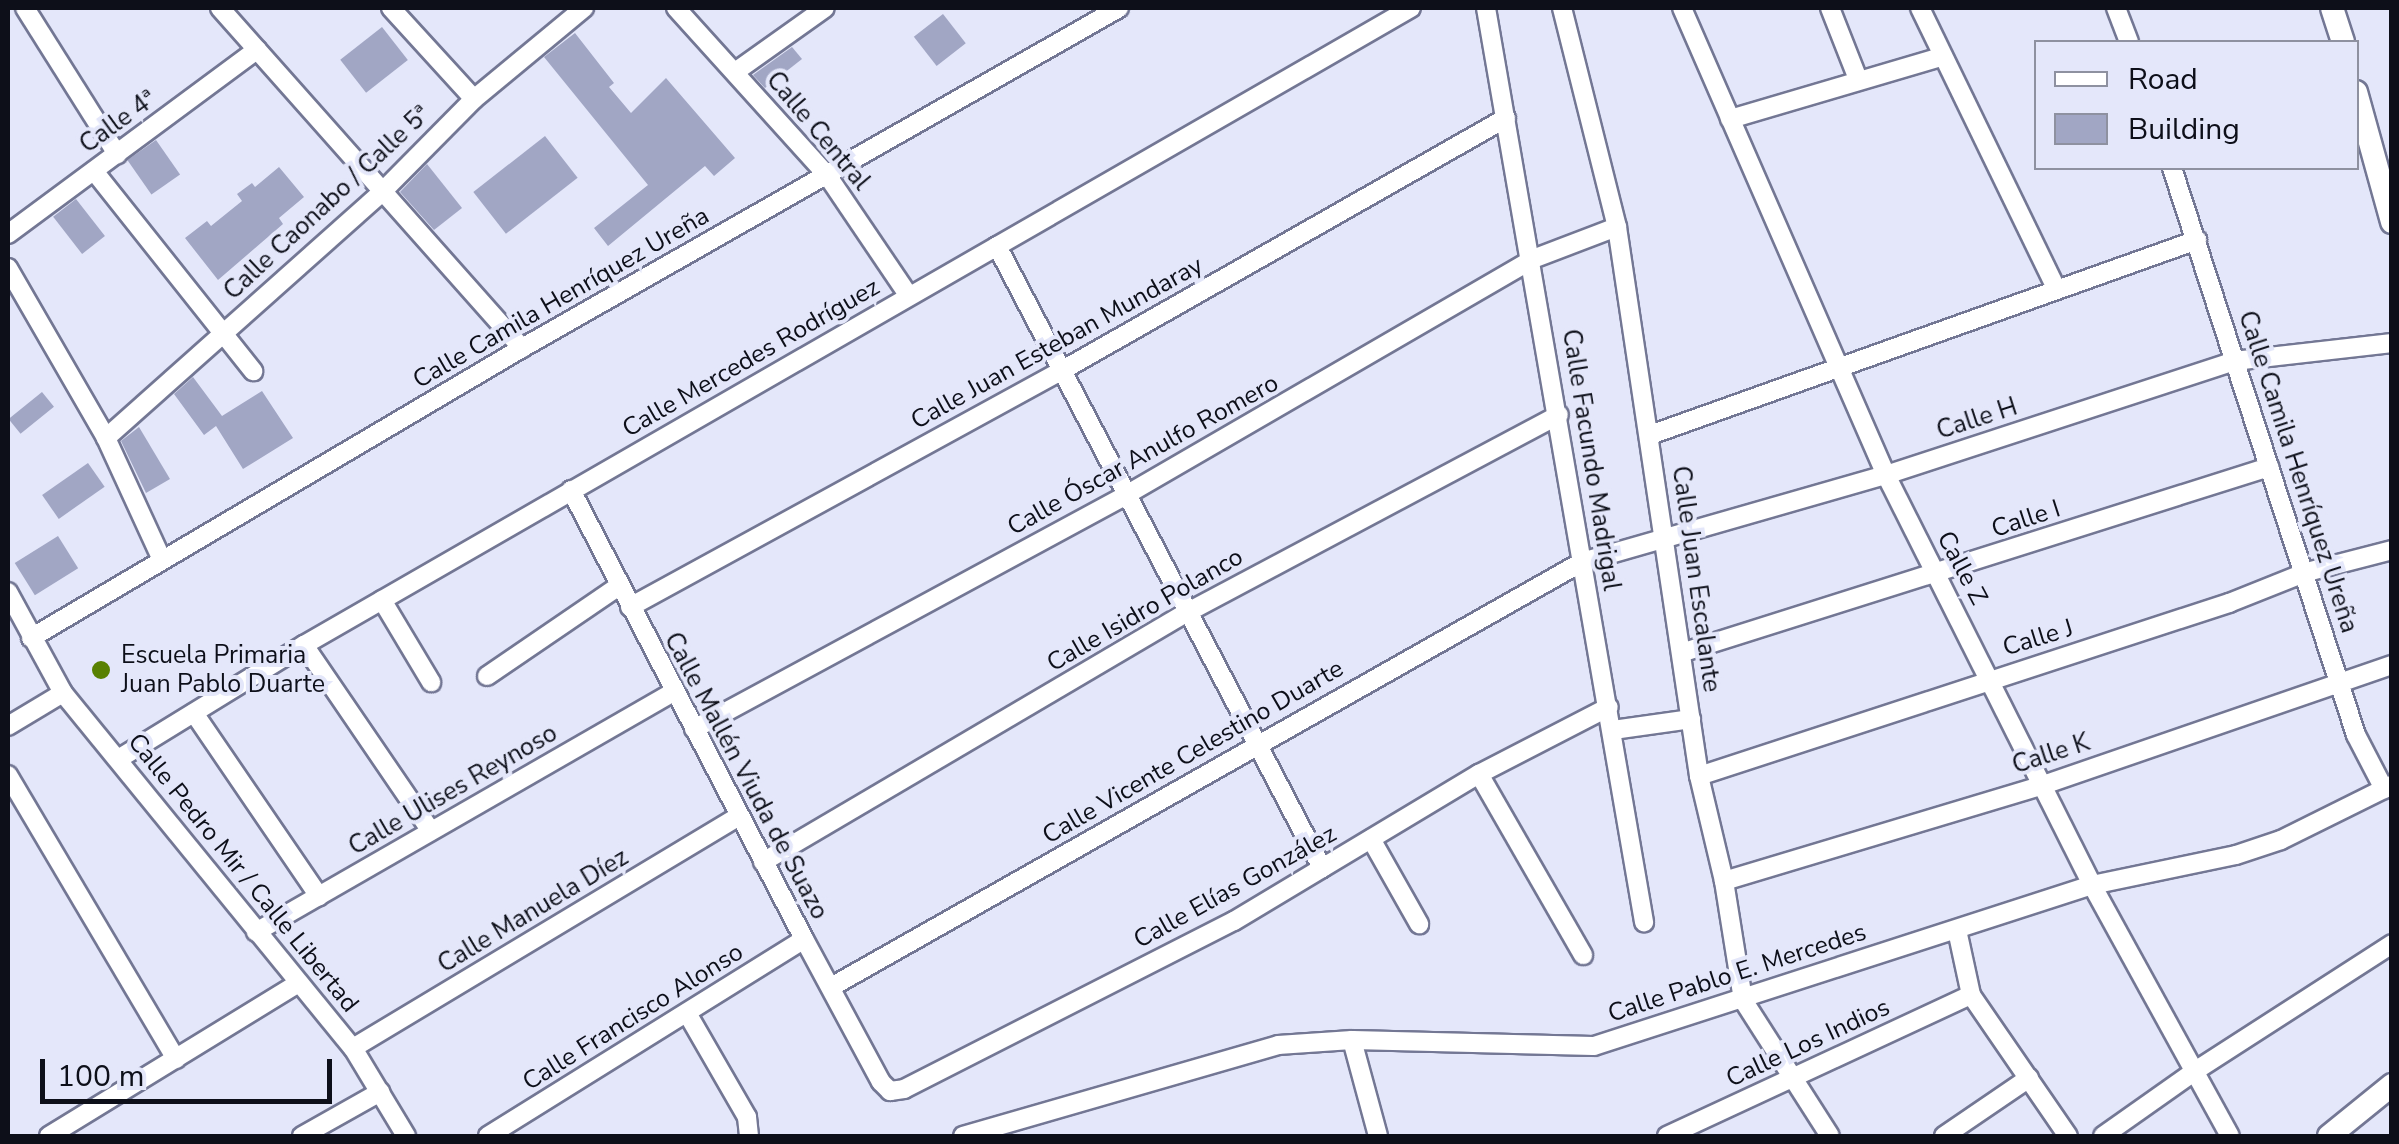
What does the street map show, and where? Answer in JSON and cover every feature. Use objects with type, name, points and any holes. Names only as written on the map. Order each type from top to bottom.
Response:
[{"type":"street","points":[[25,8],[118,154]]},
{"type":"street","points":[[220,8],[522,348]]},
{"type":"street","points":[[392,8],[474,100]]},
{"type":"street","name":"Calle Caonabo / Calle 5ª","points":[[106,438],[383,191],[474,100],[584,8]]},
{"type":"street","name":"Calle Central","points":[[676,8],[827,175],[910,296]]},
{"type":"street","points":[[736,72],[825,8]]},
{"type":"street","name":"Calle Camila Henríquez Ureña","points":[[31,638],[522,348],[1119,8]]},
{"type":"street","name":"Calle Mercedes Rodríguez","points":[[120,758],[304,645],[1411,8]]},
{"type":"street","name":"Calle Facundo Madrigal","points":[[1486,8],[1533,259],[1644,922]]},
{"type":"street","name":"Calle Juan Escalante","points":[[1562,8],[1617,227],[1700,776],[1724,881],[1743,1000],[1830,1136]]},
{"type":"street","name":"Calle Z","points":[[1682,8],[1886,475],[1992,678],[2092,885],[2230,1136]]},
{"type":"street","points":[[1830,8],[1858,79]]},
{"type":"street","points":[[1920,8],[2056,288]]},
{"type":"street","points":[[2116,8],[2127,40]]},
{"type":"street","points":[[2332,8],[2342,40]]},
{"type":"street","name":"Calle 4ª","points":[[8,234],[257,50]]},
{"type":"street","points":[[1730,119],[1941,57]]},
{"type":"street","points":[[2359,103],[2392,222]]},
{"type":"street","name":"Calle Juan Esteban Mundaray","points":[[630,607],[1060,371],[1506,118]]},
{"type":"street","name":"Calle Camila Henríquez Ureña","points":[[2173,170],[2356,736],[2388,787]]},
{"type":"street","points":[[94,171],[253,371]]},
{"type":"street","name":"Calle Óscar Anulfo Romero","points":[[694,730],[1126,495],[1533,259],[1617,227]]},
{"type":"street","points":[[1650,435],[2198,240]]},
{"type":"street","points":[[997,246],[1322,868]]},
{"type":"street","points":[[8,268],[106,438],[162,560]]},
{"type":"street","name":"Calle H","points":[[1582,562],[1667,541],[1886,475],[2234,361],[2392,344]]},
{"type":"street","name":"Calle Isidro Polanco","points":[[763,862],[1188,612],[1559,415]]},
{"type":"street","name":"Calle I","points":[[1684,652],[2269,467]]},
{"type":"street","name":"Calle Mallén Viuda de Suazo","points":[[571,490],[881,1082]]},
{"type":"street","name":"Calle J","points":[[1700,776],[2229,603],[2306,572],[2392,550]]},
{"type":"street","name":"Calle Vicente Celestino Duarte","points":[[831,987],[1582,562]]},
{"type":"street","points":[[487,676],[619,586]]},
{"type":"street","name":"Calle Pedro Mir / Calle Libertad","points":[[8,592],[63,693],[120,758],[353,1048],[406,1136]]},
{"type":"street","points":[[382,600],[432,682]]},
{"type":"street","points":[[304,645],[431,832]]},
{"type":"street","name":"Calle K","points":[[1724,881],[2043,785],[2392,665]]},
{"type":"street","name":"Calle Ulises Reynoso","points":[[256,932],[674,692]]},
{"type":"street","points":[[8,726],[63,693]]},
{"type":"street","name":"Calle Elías González","points":[[881,1082],[890,1091],[904,1089],[1234,921],[1480,774],[1610,707]]},
{"type":"street","points":[[194,712],[319,896]]},
{"type":"street","points":[[1613,730],[1691,719]]},
{"type":"street","points":[[1480,774],[1583,956]]},
{"type":"street","points":[[8,775],[176,1059]]},
{"type":"street","name":"Calle Pablo E. Mercedes","points":[[963,1136],[1278,1045],[1352,1040],[1594,1046],[2092,885],[2236,855],[2280,840],[2388,787]]},
{"type":"street","name":"Calle Manuela Díez","points":[[353,1048],[739,816]]},
{"type":"street","points":[[1370,839],[1418,924]]},
{"type":"street","points":[[1957,930],[1971,995],[2068,1136]]},
{"type":"street","name":"Calle Francisco Alonso","points":[[488,1136],[804,939]]},
{"type":"street","points":[[2103,1136],[2196,1070],[2392,944]]},
{"type":"street","points":[[49,1136],[299,983]]},
{"type":"street","name":"Calle Los Indios","points":[[1667,1136],[1971,995]]},
{"type":"street","points":[[687,1013],[747,1117],[749,1136]]},
{"type":"street","points":[[1352,1040],[1378,1136]]},
{"type":"street","points":[[1944,1136],[2029,1078]]},
{"type":"street","points":[[2329,1136],[2391,1085]]},
{"type":"street","points":[[302,1136],[380,1092]]},
{"type":"building","points":[[943,14],[966,43],[937,66],[914,37]]},
{"type":"building","points":[[382,27],[408,60],[366,93],[340,60]]},
{"type":"building","points":[[575,33],[614,83],[609,87],[631,113],[666,78],[735,158],[714,176],[705,166],[608,246],[594,228],[648,185],[544,57]]},
{"type":"building","points":[[792,47],[802,59],[765,88],[753,75]]},
{"type":"building","points":[[545,136],[578,178],[506,234],[473,192]]},
{"type":"building","points":[[156,140],[180,174],[151,194],[127,160]]},
{"type":"building","points":[[427,164],[462,208],[434,230],[400,192]]},
{"type":"building","points":[[279,167],[304,197],[279,218],[283,224],[218,280],[185,238],[207,221],[211,226],[242,201],[237,194],[252,183],[255,187]]},
{"type":"building","points":[[76,199],[105,236],[82,254],[53,217]]},
{"type":"building","points":[[193,377],[222,416],[262,391],[293,438],[243,469],[216,426],[204,435],[174,394]]},
{"type":"building","points":[[42,392],[54,407],[21,434],[9,419]]},
{"type":"building","points":[[139,427],[170,479],[146,493],[121,441]]},
{"type":"building","points":[[88,463],[105,487],[59,519],[42,495]]},
{"type":"building","points":[[58,536],[78,568],[35,595],[15,563]]},
{"type":"place","name":"Escuela Primaria Juan Pablo Duarte","points":[[101,670]]}]
